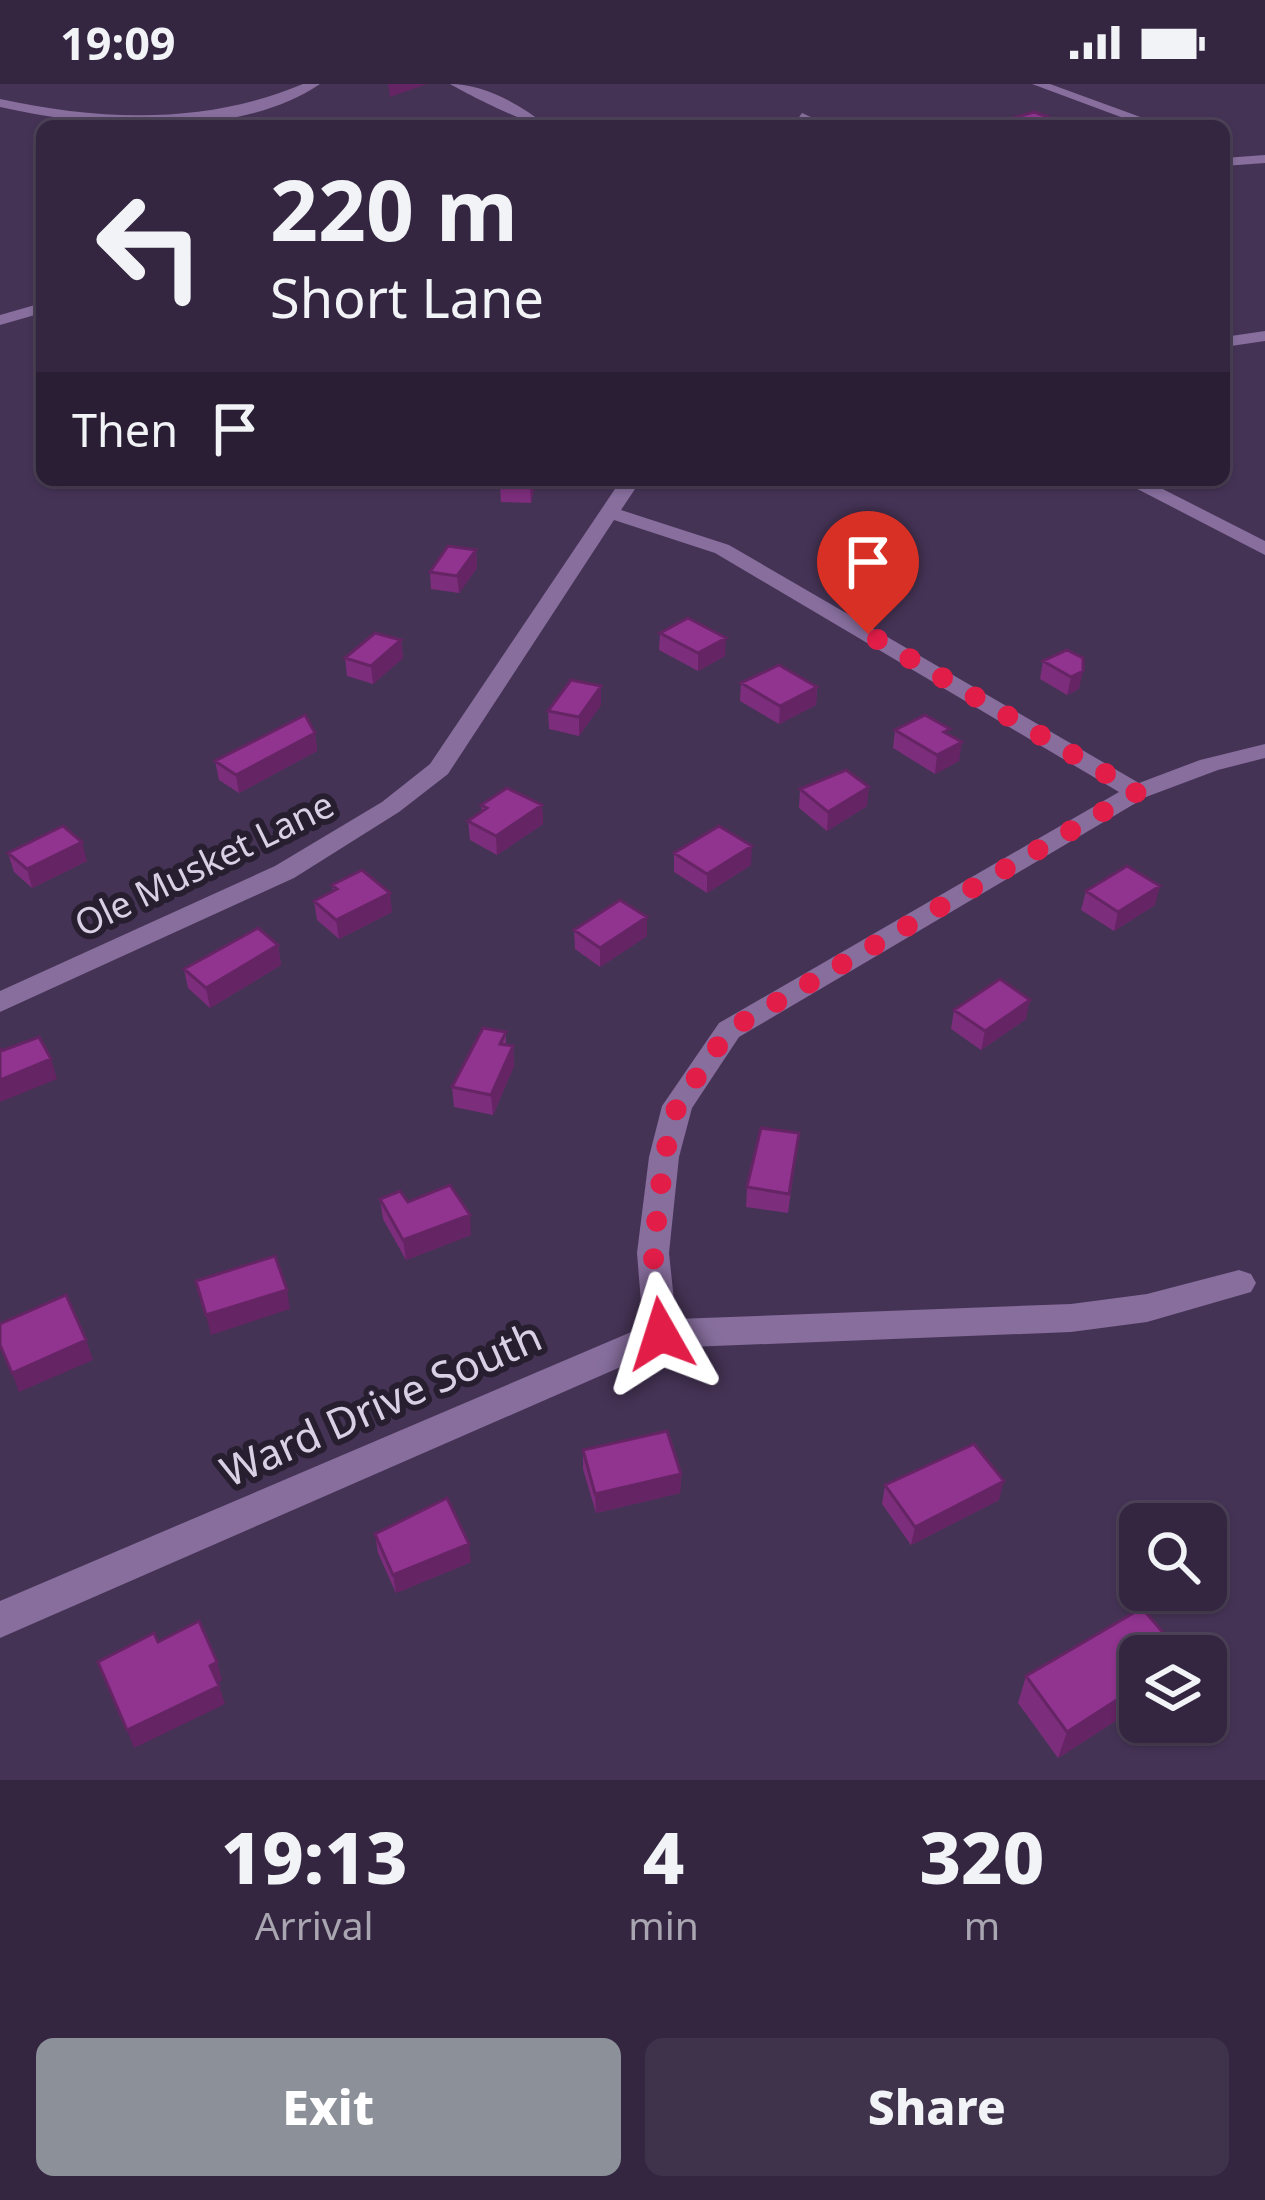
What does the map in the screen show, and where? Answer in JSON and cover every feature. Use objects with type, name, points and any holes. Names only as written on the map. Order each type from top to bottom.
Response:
[{"type":"street","points":[[0,103],[77,117],[160,117],[266,103],[314,84]]},
{"type":"street","points":[[456,84],[504,103],[530,120]]},
{"type":"street","points":[[1038,84],[1141,120]]},
{"type":"street","points":[[802,117],[808,120]]},
{"type":"street","points":[[1230,160],[1265,159]]},
{"type":"street","points":[[0,320],[36,310]]},
{"type":"street","points":[[1230,341],[1265,336]]},
{"type":"street","name":"Ole Musket Lane","points":[[0,1002],[289,870],[384,815],[439,769],[628,486]]},
{"type":"street","points":[[1142,486],[1265,549]]},
{"type":"street","points":[[611,513],[722,549],[1137,792]]},
{"type":"street","points":[[661,1334],[653,1253],[664,1157],[677,1106],[729,1030],[1137,792],[1209,765],[1265,751]]},
{"type":"street","name":"Ward Drive South","points":[[0,1620],[661,1334],[1071,1318],[1147,1307],[1239,1283]]},
{"type":"building","points":[[1034,112],[1056,120],[1006,120]]},
{"type":"building","points":[[448,546],[476,550],[457,576],[430,572]]},
{"type":"building","points":[[688,618],[726,638],[698,653],[660,633]]},
{"type":"building","points":[[375,633],[401,640],[371,666],[345,658]]},
{"type":"building","points":[[1067,650],[1083,658],[1083,671],[1071,677],[1043,661]]},
{"type":"building","points":[[779,665],[817,687],[780,706],[741,683]]},
{"type":"building","points":[[571,680],[601,686],[579,717],[548,711]]},
{"type":"building","points":[[305,715],[315,733],[236,775],[215,761]]},
{"type":"building","points":[[925,715],[962,742],[937,755],[895,730]]},
{"type":"building","points":[[846,770],[869,787],[828,812],[800,789]]},
{"type":"building","points":[[507,788],[542,805],[496,836],[468,821],[487,808],[481,805]]},
{"type":"building","points":[[63,826],[82,842],[27,869],[8,853]]},
{"type":"building","points":[[719,826],[752,846],[707,874],[674,853]]},
{"type":"building","points":[[1127,866],[1160,886],[1118,912],[1086,891]]},
{"type":"building","points":[[362,870],[390,893],[336,920],[314,901],[337,889],[332,885]]},
{"type":"building","points":[[620,900],[647,917],[600,948],[574,930]]},
{"type":"building","points":[[258,928],[278,945],[206,988],[184,969]]},
{"type":"building","points":[[1000,979],[1030,1000],[985,1031],[954,1010]]},
{"type":"building","points":[[483,1028],[506,1032],[500,1044],[513,1046],[491,1095],[452,1087]]},
{"type":"building","points":[[39,1037],[51,1059],[0,1080],[0,1048]]},
{"type":"building","points":[[761,1128],[799,1133],[789,1194],[747,1187]]},
{"type":"building","points":[[450,1185],[470,1215],[403,1240],[380,1199],[400,1191],[408,1202]]},
{"type":"building","points":[[275,1256],[287,1290],[206,1315],[196,1281]]},
{"type":"building","points":[[66,1295],[86,1340],[12,1373],[0,1345],[0,1324]]},
{"type":"building","points":[[667,1431],[681,1474],[595,1494],[583,1450]]},
{"type":"building","points":[[974,1444],[1004,1481],[915,1527],[885,1485]]},
{"type":"building","points":[[447,1498],[469,1544],[393,1575],[375,1534]]},
{"type":"building","points":[[1137,1611],[1145,1611],[1165,1635],[1119,1635],[1119,1699],[1067,1732],[1026,1676]]},
{"type":"building","points":[[199,1621],[217,1662],[210,1666],[219,1686],[127,1730],[98,1662],[154,1633],[158,1642]]},
{"type":"route","points":[[661,1334],[653,1253],[664,1157],[677,1106],[729,1030],[1137,792],[868,634]]}]
